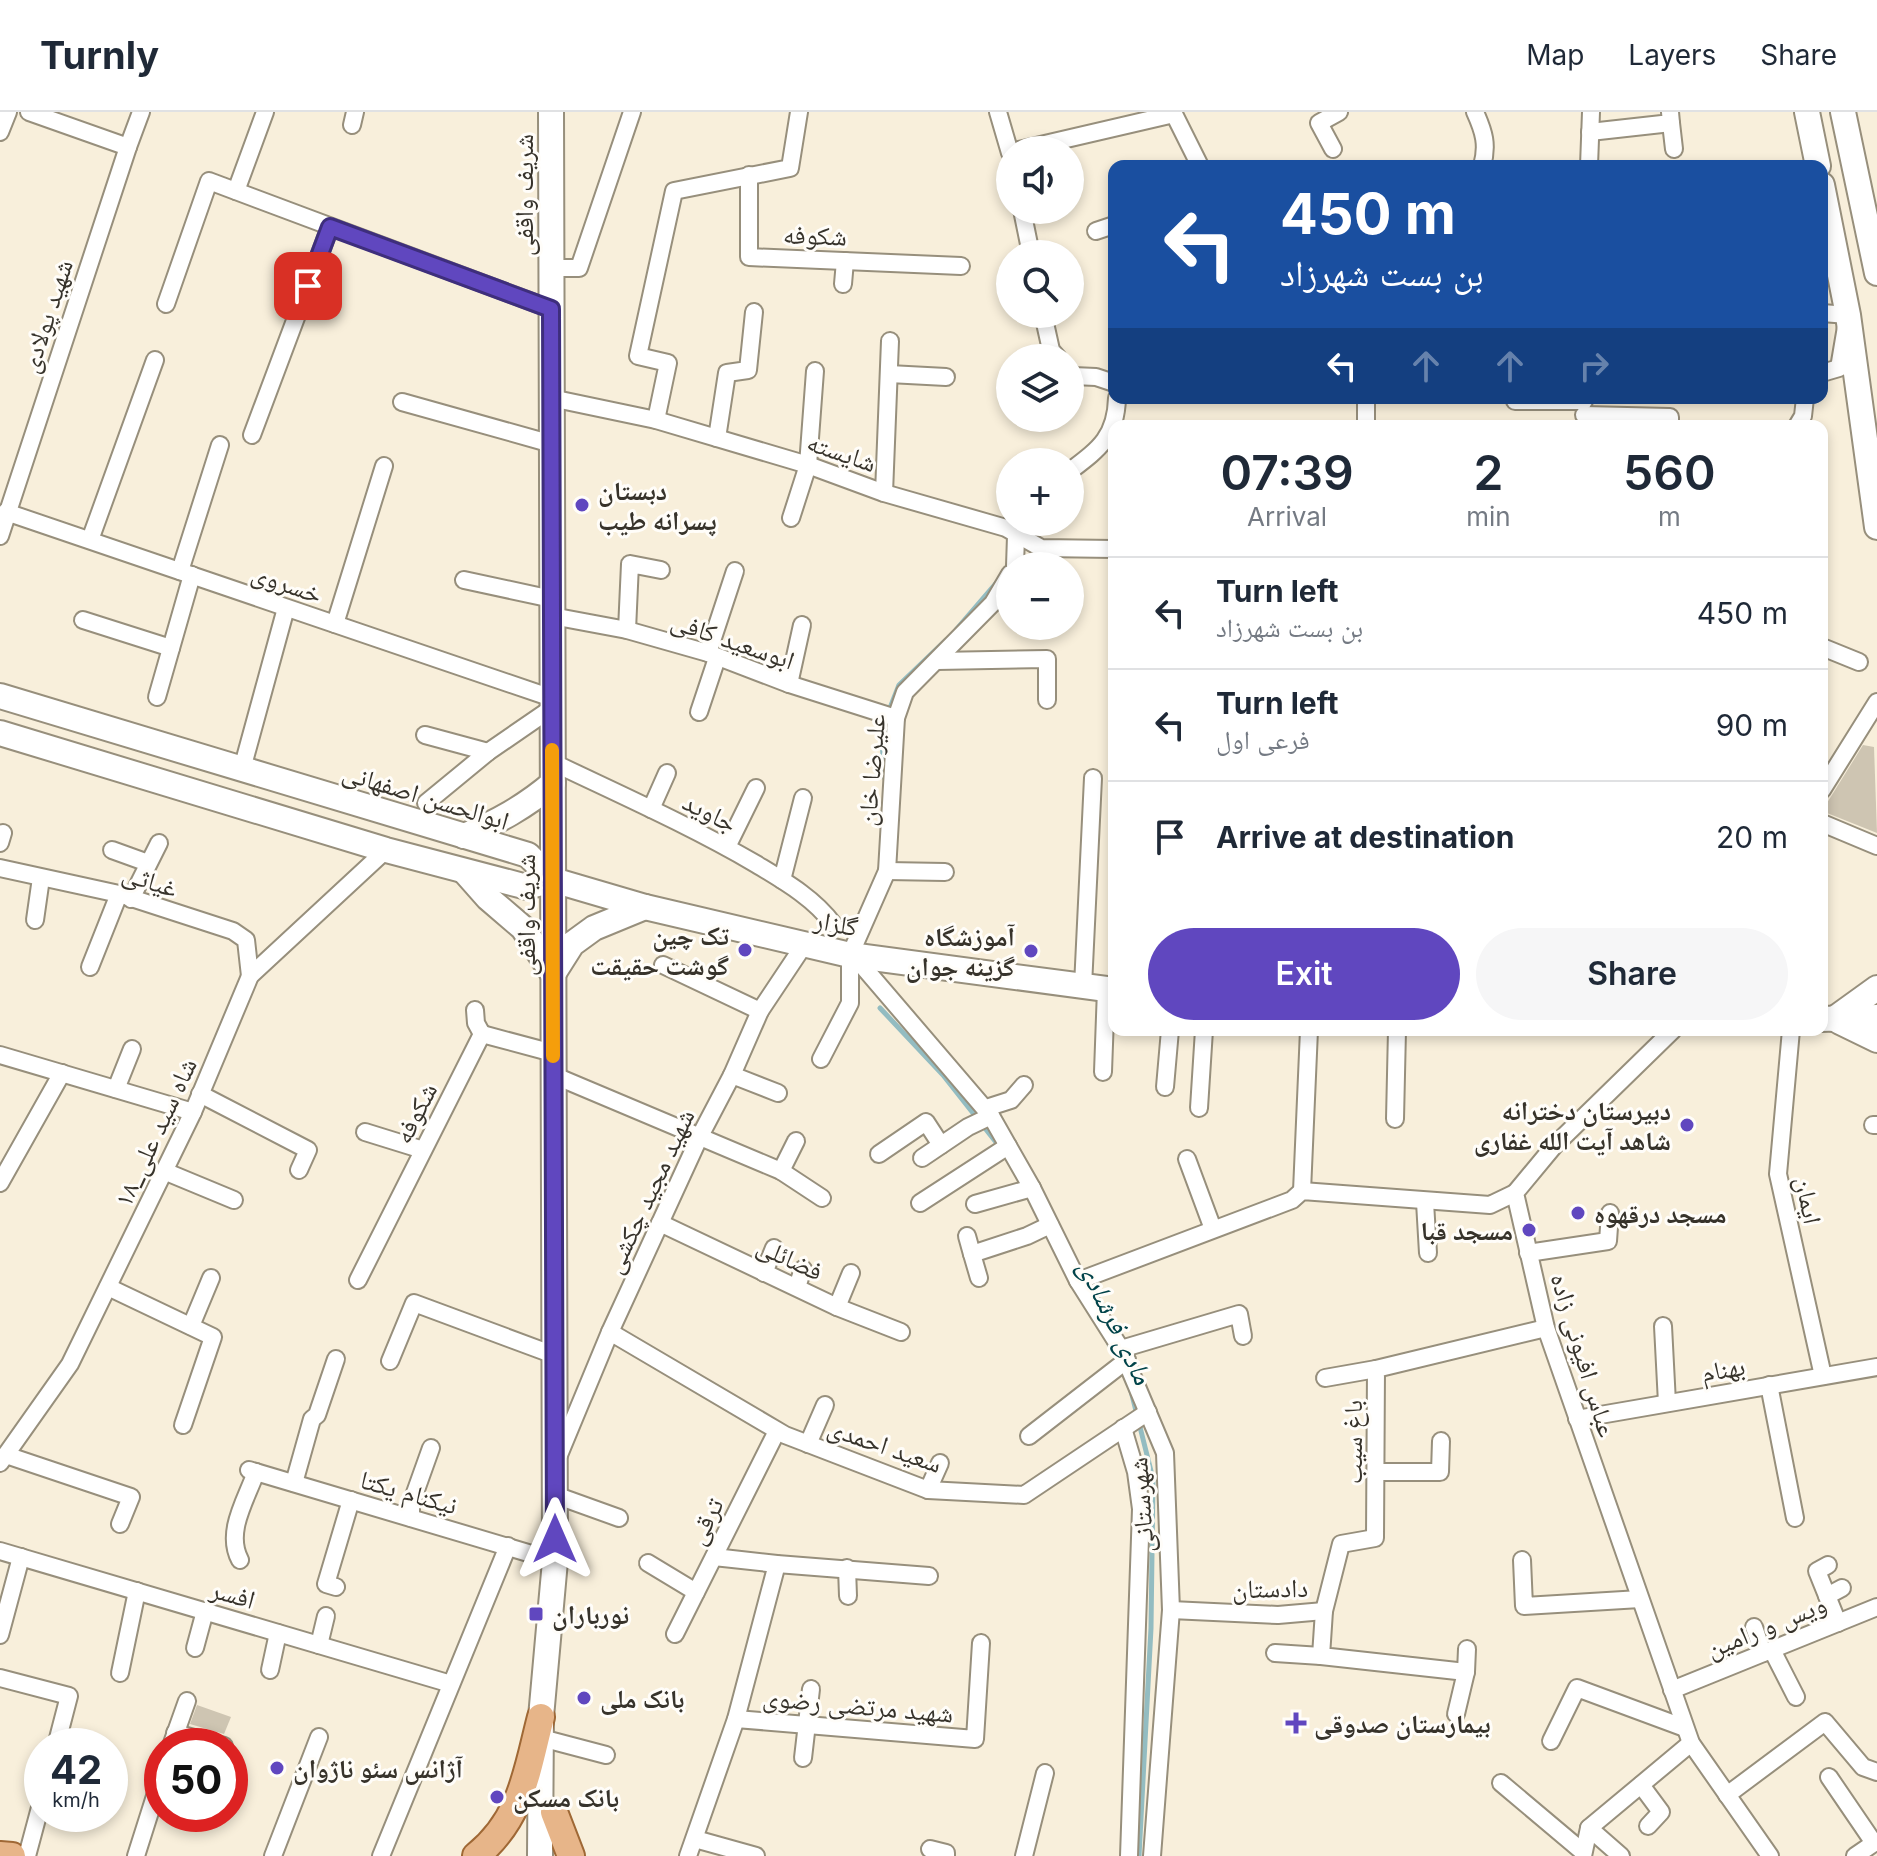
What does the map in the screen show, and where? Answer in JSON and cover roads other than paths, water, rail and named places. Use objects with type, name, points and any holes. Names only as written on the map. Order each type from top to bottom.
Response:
[{"type":"main road","name":"شریف واقفی","points":[[540,1856],[555,1561],[551,112]]},
{"type":"main road","points":[[1807,112],[1817,160]]},
{"type":"main road","points":[[1843,112],[1877,273]]},
{"type":"main road","points":[[1828,215],[1848,315],[1877,527]]},
{"type":"main road","name":"ابوالحسن اصفهانی","points":[[0,696],[528,855],[553,880]]},
{"type":"main road","points":[[0,733],[465,872],[527,887],[553,880]]},
{"type":"main road","points":[[124,769],[142,760],[143,739]]},
{"type":"main road","points":[[185,787],[175,768],[184,756],[191,754]]},
{"type":"main road","points":[[464,836],[529,804],[552,773]]},
{"type":"main road","points":[[465,872],[488,898],[523,928],[553,974],[572,944],[594,928],[645,907]]},
{"type":"main road","name":"گلزار","points":[[553,880],[645,907],[852,956],[1101,988]]},
{"type":"main road","points":[[1828,1019],[1877,988]]},
{"type":"main road","points":[[1828,1019],[1877,1017]]},
{"type":"main road","points":[[1828,1019],[1877,1040]]},
{"type":"main road","name":"شریف واقفی","points":[[545,1728],[557,1856]]},
{"type":"main road","points":[[476,1856],[490,1844],[519,1801],[545,1728]]},
{"type":"main road","points":[[554,1812],[571,1856]]},
{"type":"main road","points":[[0,1855],[12,1856]]},
{"type":"street","points":[[0,132],[8,112]]},
{"type":"street","points":[[29,112],[128,147]]},
{"type":"street","name":"شهید پولادی","points":[[0,536],[141,112]]},
{"type":"street","points":[[236,191],[265,112]]},
{"type":"street","points":[[551,268],[579,268],[632,112]]},
{"type":"street","points":[[656,420],[668,363],[638,356],[674,191],[790,168],[799,112]]},
{"type":"street","points":[[998,112],[1005,136]]},
{"type":"street","points":[[1333,149],[1319,123],[1339,112]]},
{"type":"street","points":[[1475,112],[1484,132],[1487,150],[1484,160]]},
{"type":"street","points":[[1589,160],[1591,112]]},
{"type":"street","points":[[1078,136],[1174,113],[1197,160]]},
{"type":"street","points":[[1590,132],[1670,117],[1674,149]]},
{"type":"street","name":"شکوفه","points":[[749,175],[749,257],[961,266]]},
{"type":"street","points":[[166,304],[209,181],[551,309]]},
{"type":"street","points":[[252,435],[330,227]]},
{"type":"street","points":[[1096,231],[1108,227]]},
{"type":"street","points":[[843,284],[845,261]]},
{"type":"street","points":[[717,438],[727,373],[748,370],[754,312]]},
{"type":"street","points":[[1828,313],[1848,315],[1839,368],[1828,371]]},
{"type":"street","points":[[884,493],[890,341]]},
{"type":"street","points":[[90,540],[155,360]]},
{"type":"street","points":[[791,518],[808,465],[815,371]]},
{"type":"street","points":[[889,374],[946,377]]},
{"type":"street","points":[[1084,376],[1108,381]]},
{"type":"street","name":"شایسته","points":[[551,398],[656,420],[690,439],[717,438],[808,465],[884,493],[996,525]]},
{"type":"street","points":[[402,402],[552,444]]},
{"type":"street","points":[[1538,404],[1670,417],[1670,420]]},
{"type":"street","points":[[1084,460],[1101,447],[1108,435]]},
{"type":"street","points":[[157,697],[220,445]]},
{"type":"street","points":[[335,624],[384,466]]},
{"type":"street","name":"خسروی","points":[[6,512],[335,624],[552,703]]},
{"type":"street","name":"شایسته","points":[[1028,536],[1041,548],[1108,549]]},
{"type":"street","points":[[627,630],[630,564],[661,570]]},
{"type":"street","points":[[699,712],[735,571]]},
{"type":"street","name":"ابوسعید کافی","points":[[464,580],[713,656],[896,718]]},
{"type":"street","name":"علیرضا خان","points":[[852,956],[887,871],[896,718],[905,692],[996,598]]},
{"type":"street","points":[[242,769],[286,608]]},
{"type":"street","points":[[83,620],[171,648]]},
{"type":"street","points":[[789,684],[802,625]]},
{"type":"street","points":[[1828,649],[1859,662]]},
{"type":"street","points":[[937,661],[1047,659],[1047,700]]},
{"type":"street","points":[[1828,780],[1877,702]]},
{"type":"street","points":[[426,803],[552,703]]},
{"type":"street","points":[[425,735],[488,752]]},
{"type":"street","name":"جاوید","points":[[552,773],[651,809],[727,847],[821,908],[833,924]]},
{"type":"street","points":[[651,809],[667,773]]},
{"type":"street","points":[[1093,778],[1103,1072]]},
{"type":"street","points":[[727,847],[756,788]]},
{"type":"street","points":[[782,880],[803,798]]},
{"type":"street","points":[[1828,826],[1877,846]]},
{"type":"street","points":[[90,967],[125,897],[159,843]]},
{"type":"street","points":[[112,850],[148,863]]},
{"type":"street","name":"۱۸_شاه سید علی","points":[[3,1459],[70,1364],[193,1112],[250,976],[386,850]]},
{"type":"street","name":"غیاثی","points":[[0,868],[41,878],[52,877],[233,931],[246,940],[250,976]]},
{"type":"street","points":[[887,871],[945,872]]},
{"type":"street","points":[[35,920],[41,878]]},
{"type":"street","name":"شهید مجید چکشی","points":[[555,1466],[610,1332],[700,1136],[732,1075],[760,1011],[804,945]]},
{"type":"street","points":[[821,1059],[850,1003],[852,956]]},
{"type":"street","name":"شهرستانی","points":[[852,956],[989,1112],[1032,1188],[1078,1281],[1124,1354],[1165,1453],[1171,1610],[1152,1856]]},
{"type":"street","points":[[663,965],[760,1011]]},
{"type":"street","points":[[475,1010],[476,1023],[482,1034],[553,1064],[692,1136],[700,1136],[781,1171],[822,1198]]},
{"type":"street","name":"شکوفه","points":[[358,1280],[482,1034]]},
{"type":"street","points":[[1165,1087],[1169,1036]]},
{"type":"street","points":[[1199,1108],[1204,1036]]},
{"type":"street","points":[[1078,1281],[1292,1200],[1302,1191],[1309,1036]]},
{"type":"street","points":[[1395,1119],[1397,1036]]},
{"type":"street","points":[[1302,1191],[1490,1205],[1515,1193],[1554,1146],[1667,1036]]},
{"type":"street","name":"ایمان","points":[[1790,1036],[1778,1174],[1823,1376]]},
{"type":"street","points":[[116,1089],[132,1049]]},
{"type":"street","points":[[0,1055],[193,1112]]},
{"type":"street","points":[[0,1183],[62,1073]]},
{"type":"street","points":[[732,1075],[778,1093]]},
{"type":"street","points":[[922,1158],[1011,1100],[1024,1085]]},
{"type":"street","points":[[200,1094],[308,1150],[299,1170]]},
{"type":"street","points":[[879,1154],[926,1122],[941,1145]]},
{"type":"street","points":[[365,1132],[423,1150]]},
{"type":"street","points":[[781,1171],[796,1141]]},
{"type":"street","points":[[920,1203],[1008,1146]]},
{"type":"street","points":[[1187,1159],[1213,1229]]},
{"type":"street","points":[[164,1171],[234,1200]]},
{"type":"street","points":[[975,1204],[1032,1188]]},
{"type":"street","name":"عباس افیونی زاده","points":[[1515,1193],[1546,1328],[1688,1736],[1770,1856]]},
{"type":"street","points":[[1425,1202],[1428,1253]]},
{"type":"street","points":[[1528,1253],[1608,1241],[1610,1213]]},
{"type":"street","name":"فضائلی","points":[[660,1223],[837,1307],[901,1332]]},
{"type":"street","points":[[972,1254],[1050,1225]]},
{"type":"street","points":[[967,1236],[979,1278]]},
{"type":"street","points":[[764,1273],[774,1248]]},
{"type":"street","points":[[797,1287],[803,1269]]},
{"type":"street","points":[[837,1307],[851,1273]]},
{"type":"street","points":[[191,1326],[211,1278]]},
{"type":"street","points":[[108,1287],[213,1337],[183,1425]]},
{"type":"street","points":[[390,1361],[414,1303],[554,1355]]},
{"type":"street","points":[[1029,1436],[1110,1374],[1124,1354],[1239,1314],[1243,1336]]},
{"type":"street","points":[[1663,1326],[1667,1403]]},
{"type":"street","name":"باغ سیب","points":[[1324,1611],[1341,1544],[1375,1538],[1376,1369],[1546,1328]]},
{"type":"street","name":"سعید احمدی","points":[[610,1332],[777,1431],[928,1490],[1024,1495],[1148,1412]]},
{"type":"street","points":[[294,1483],[312,1419],[317,1415],[336,1359]]},
{"type":"street","name":"بهنام","points":[[1577,1419],[1877,1367]]},
{"type":"street","points":[[1325,1378],[1376,1369]]},
{"type":"street","points":[[1769,1385],[1795,1518]]},
{"type":"street","points":[[808,1444],[825,1405]]},
{"type":"street","name":"شهرستانی","points":[[1123,1428],[1136,1472],[1141,1509],[1129,1856]]},
{"type":"street","name":"ترقی","points":[[675,1634],[777,1431]]},
{"type":"street","points":[[1376,1472],[1440,1472],[1441,1441]]},
{"type":"street","points":[[411,1518],[411,1504],[431,1448]]},
{"type":"street","points":[[1136,1472],[1165,1453]]},
{"type":"street","points":[[3,1459],[131,1497],[120,1524]]},
{"type":"street","points":[[928,1490],[940,1463]]},
{"type":"street","name":"نیکنام یکتا","points":[[240,1560],[233,1547],[230,1524],[253,1471],[555,1561]]},
{"type":"street","points":[[555,1495],[619,1518]]},
{"type":"street","points":[[336,1587],[326,1584],[351,1500]]},
{"type":"street","points":[[381,1856],[508,1546]]},
{"type":"street","name":"افسر","points":[[0,1551],[451,1684]]},
{"type":"street","points":[[0,1635],[21,1557]]},
{"type":"street","points":[[714,1557],[929,1576]]},
{"type":"street","points":[[1522,1560],[1524,1606],[1640,1599]]},
{"type":"street","points":[[648,1563],[696,1592]]},
{"type":"street","points":[[688,1856],[736,1719],[777,1564]]},
{"type":"street","points":[[847,1568],[848,1596]]},
{"type":"street","points":[[1822,1568],[1834,1592],[1838,1623]]},
{"type":"street","points":[[120,1673],[137,1591]]},
{"type":"street","name":"ویس و رامین","points":[[1672,1690],[1877,1607]]},
{"type":"street","name":"دادستان","points":[[1171,1610],[1278,1615],[1324,1611],[1321,1656]]},
{"type":"street","points":[[195,1648],[205,1611]]},
{"type":"street","points":[[319,1645],[326,1616]]},
{"type":"street","points":[[1754,1627],[1796,1697]]},
{"type":"street","points":[[270,1670],[278,1633]]},
{"type":"street","name":"شهید مرتضی رضوی","points":[[736,1719],[975,1739],[981,1643]]},
{"type":"street","points":[[1456,1714],[1466,1672],[1467,1649]]},
{"type":"street","points":[[1275,1653],[1466,1672]]},
{"type":"street","points":[[0,1678],[69,1696],[61,1728]]},
{"type":"street","points":[[1501,1783],[1583,1854],[1589,1828],[1641,1785],[1688,1736],[1577,1688],[1551,1741]]},
{"type":"street","points":[[803,1758],[811,1689]]},
{"type":"street","points":[[177,1728],[187,1701]]},
{"type":"street","points":[[1727,1795],[1825,1722],[1863,1767],[1877,1772]]},
{"type":"street","points":[[545,1728],[606,1755]]},
{"type":"street","points":[[273,1856],[319,1737]]},
{"type":"street","points":[[1024,1856],[1045,1773]]},
{"type":"street","points":[[1829,1777],[1875,1842],[1855,1856]]},
{"type":"street","points":[[1641,1785],[1661,1812],[1648,1826]]},
{"type":"street","points":[[1589,1828],[1621,1856]]},
{"type":"street","points":[[136,1856],[144,1831]]},
{"type":"street","points":[[27,1856],[33,1832]]},
{"type":"street","points":[[695,1839],[756,1856]]},
{"type":"street","points":[[930,1849],[946,1853],[946,1856]]},
{"type":"waterway","name":"مادی فرشادی","points":[[956,630],[996,583]]},
{"type":"waterway","name":"مادی فرشادی","points":[[885,779],[881,731],[899,685],[946,640]]},
{"type":"waterway","name":"مادی فرشادی","points":[[880,1008],[943,1075],[999,1146]]},
{"type":"waterway","name":"مادی فرشادی","points":[[1109,1344],[1119,1363]]},
{"type":"waterway","name":"مادی فرشادی","points":[[1131,1391],[1153,1479],[1151,1628],[1139,1856]]},
{"type":"place","name":"دبستان پسرانه طیب","points":[[582,505]]},
{"type":"place","name":"تک چین گوشت حقیقت","points":[[745,950]]},
{"type":"place","name":"آموزشگاه گزینه جوان","points":[[1031,951]]},
{"type":"place","name":"دبیرستان دخترانه شاهد آیت الله غفاری","points":[[1687,1125]]},
{"type":"place","name":"مسجد درقهوه","points":[[1578,1213]]},
{"type":"place","name":"مسجد قبا","points":[[1529,1230]]},
{"type":"place","name":"نورباران","points":[[536,1614]]},
{"type":"place","name":"بانک ملی","points":[[584,1698]]},
{"type":"place","name":"بیمارستان صدوقی","points":[[1296,1723]]},
{"type":"place","name":"آژانس سئو ناژوان","points":[[277,1768]]},
{"type":"place","name":"بانک مسکن","points":[[497,1797]]}]
